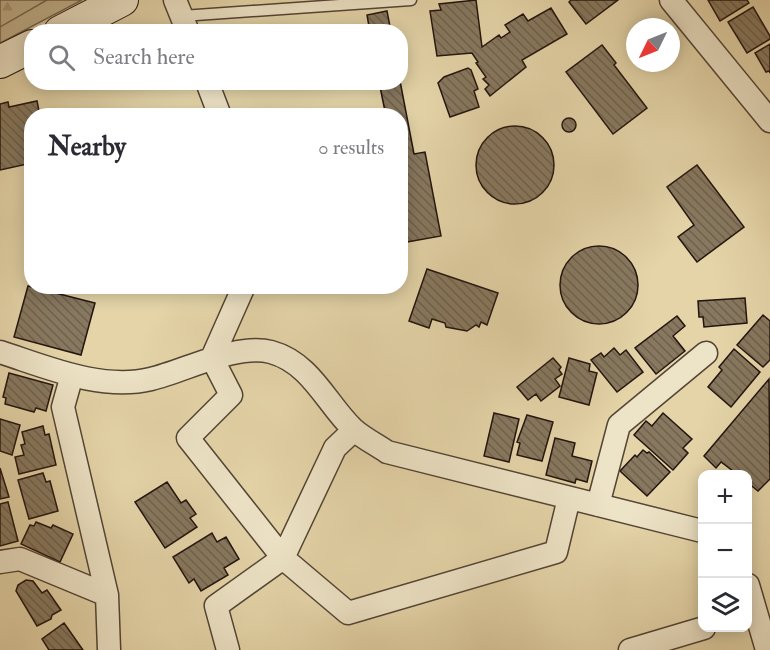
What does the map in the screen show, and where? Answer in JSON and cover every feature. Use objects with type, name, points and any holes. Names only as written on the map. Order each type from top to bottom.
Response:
[{"type":"street","points":[[76,24],[122,0]]},
{"type":"street","points":[[671,0],[770,121]]},
{"type":"street","points":[[0,62],[24,50]]},
{"type":"street","points":[[210,90],[217,108]]},
{"type":"street","points":[[212,358],[240,294]]},
{"type":"street","points":[[0,352],[72,375],[117,382],[150,379],[212,358],[243,352],[270,352],[293,362],[314,380],[354,430],[387,452],[698,530]]},
{"type":"street","points":[[598,505],[619,425],[706,353]]},
{"type":"street","points":[[212,358],[231,395],[188,438],[283,558],[348,613],[556,552],[569,498]]},
{"type":"street","points":[[72,375],[63,407],[107,595],[109,650]]},
{"type":"street","points":[[228,650],[216,606],[283,558],[335,448],[354,430]]},
{"type":"street","points":[[0,562],[20,559],[107,595]]},
{"type":"street","points":[[752,615],[767,650]]},
{"type":"street","points":[[630,650],[698,629]]},
{"type":"lane","points":[[182,16],[411,0]]},
{"type":"green space","points":[[0,0],[82,0],[36,24],[24,24],[24,30],[0,43]]},
{"type":"green space","points":[[0,0],[47,0],[0,27]]},
{"type":"building","points":[[476,0],[482,47],[499,35],[501,38],[510,32],[505,25],[523,14],[528,21],[551,8],[567,34],[522,60],[526,67],[490,96],[485,89],[489,85],[483,79],[486,77],[472,53],[437,56],[430,11],[441,10],[439,4]]},
{"type":"building","points":[[571,0],[618,0],[586,24],[569,2]]},
{"type":"building","points":[[708,0],[747,0],[749,3],[720,21]]},
{"type":"building","points":[[753,7],[770,39],[747,53],[728,22]]},
{"type":"building","points":[[387,11],[389,24],[369,24],[367,15]]},
{"type":"building","points":[[770,44],[770,73],[766,72],[755,53]]},
{"type":"building","points":[[602,45],[616,63],[614,65],[647,108],[613,134],[566,72]]},
{"type":"building","points":[[468,68],[471,70],[478,89],[474,91],[479,107],[450,117],[438,83],[444,77]]},
{"type":"building","points":[[381,90],[402,90],[405,108],[384,108]]},
{"type":"building","points":[[37,101],[38,108],[24,108],[24,165],[0,170],[0,104],[8,102],[9,107]]},
{"type":"building","points":[[569,118],[574,120],[576,125],[574,130],[569,132],[564,130],[562,125],[564,120]]},
{"type":"building","points":[[408,123],[414,154],[425,152],[441,236],[408,242]]},
{"type":"building","points":[[515,126],[530,129],[542,138],[551,150],[554,165],[551,180],[542,192],[530,201],[515,204],[500,201],[488,192],[479,180],[476,165],[479,150],[488,138],[500,129]]},
{"type":"building","points":[[697,165],[744,227],[697,262],[678,237],[694,225],[667,187]]},
{"type":"building","points":[[599,246],[614,249],[627,257],[635,270],[638,285],[635,300],[627,313],[614,321],[599,324],[584,321],[571,313],[563,300],[560,285],[563,270],[571,257],[584,249]]},
{"type":"building","points":[[427,269],[498,293],[487,325],[481,322],[479,327],[476,325],[467,331],[446,327],[445,323],[432,319],[429,328],[409,321]]},
{"type":"building","points":[[26,294],[60,294],[95,303],[81,355],[14,337]]},
{"type":"building","points":[[745,298],[747,323],[704,327],[703,317],[699,317],[698,301]]},
{"type":"building","points":[[763,315],[770,321],[770,360],[763,367],[737,345]]},
{"type":"building","points":[[677,316],[685,326],[673,336],[685,351],[656,374],[635,348]]},
{"type":"building","points":[[614,348],[620,355],[626,350],[643,372],[617,392],[591,360],[601,353],[604,357]]},
{"type":"building","points":[[734,349],[760,372],[731,407],[708,387],[722,370],[719,367]]},
{"type":"building","points":[[553,358],[561,367],[559,370],[562,374],[555,379],[560,386],[541,401],[536,394],[528,400],[517,387]]},
{"type":"building","points":[[569,358],[590,364],[589,371],[597,373],[589,405],[559,397]]},
{"type":"building","points":[[9,373],[53,385],[46,411],[36,408],[34,412],[5,404],[6,398],[3,397]]},
{"type":"building","points":[[769,379],[770,479],[758,491],[752,486],[752,470],[732,470],[721,462],[716,468],[704,456]]},
{"type":"building","points":[[494,413],[519,419],[509,462],[484,456]]},
{"type":"building","points":[[663,413],[692,439],[683,448],[688,453],[673,470],[634,435],[646,421],[652,426]]},
{"type":"building","points":[[527,415],[553,422],[542,461],[517,455],[520,443],[517,442]]},
{"type":"building","points":[[0,419],[20,425],[12,455],[0,451]]},
{"type":"building","points":[[43,426],[45,435],[49,434],[56,465],[19,474],[15,457],[24,455],[21,445],[25,444],[22,432]]},
{"type":"building","points":[[555,438],[575,443],[572,456],[592,461],[587,482],[576,479],[575,483],[546,475]]},
{"type":"building","points":[[643,450],[649,452],[670,472],[647,496],[620,471]]},
{"type":"building","points":[[0,468],[9,497],[0,499]]},
{"type":"building","points":[[43,473],[46,482],[50,481],[58,511],[29,519],[18,480]]},
{"type":"building","points":[[167,482],[181,503],[186,500],[196,514],[190,518],[197,527],[165,548],[135,502]]},
{"type":"building","points":[[8,502],[18,541],[0,546],[0,504]]},
{"type":"building","points":[[36,522],[51,528],[53,525],[73,534],[60,562],[21,544],[30,525],[34,526]]},
{"type":"building","points":[[212,533],[217,542],[226,537],[239,559],[224,568],[228,575],[201,591],[194,579],[189,583],[173,557]]},
{"type":"building","points":[[26,580],[33,581],[42,593],[47,590],[61,610],[52,615],[51,619],[37,626],[16,591],[18,585]]},
{"type":"building","points":[[64,623],[83,650],[49,650],[42,639]]}]
